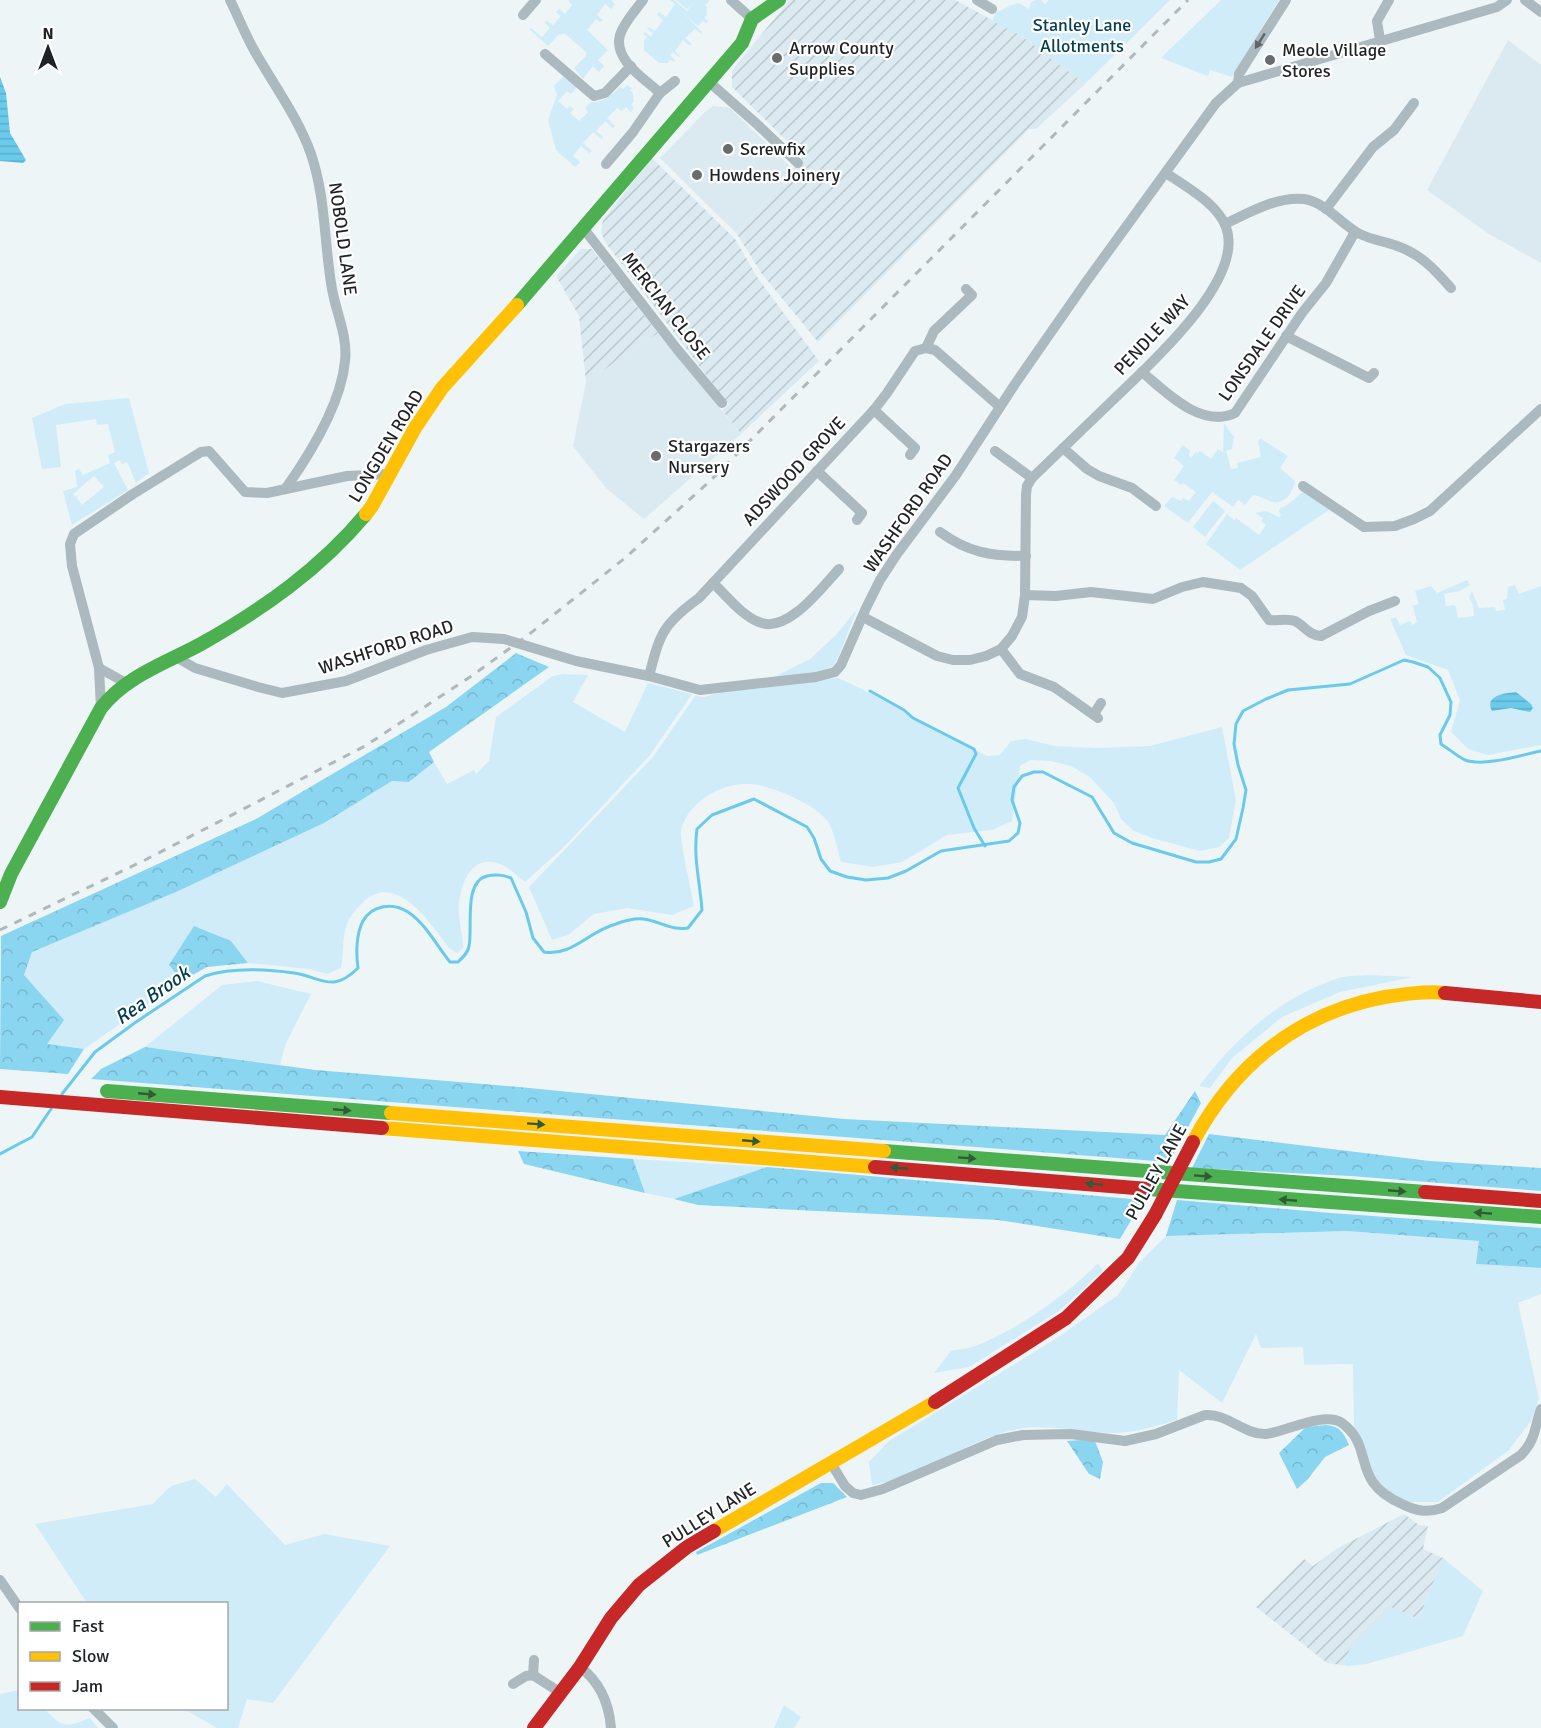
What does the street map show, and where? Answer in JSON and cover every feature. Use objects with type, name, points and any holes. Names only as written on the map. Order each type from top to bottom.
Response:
[{"type":"main road","name":"LONGDEN ROAD","points":[[0,902],[11,874],[42,816],[101,708],[111,695],[126,683],[176,657],[272,601],[343,541],[372,506],[415,428],[442,388],[584,229],[742,43],[752,19],[779,0]]},
{"type":"main road","name":"PULLEY LANE","points":[[534,1728],[580,1667],[611,1618],[639,1584],[687,1547],[943,1397],[1066,1318],[1128,1258],[1155,1215],[1218,1100],[1252,1063],[1286,1034],[1330,1011],[1386,996],[1434,992],[1541,1002]]},
{"type":"main road","points":[[0,1084],[57,1088]]},
{"type":"main road","points":[[89,1090],[1541,1201]]},
{"type":"main road","points":[[0,1097],[1301,1201],[1541,1217]]},
{"type":"street","name":"NOBOLD LANE","points":[[230,0],[253,48],[290,109],[310,151],[318,177],[332,289],[343,335],[346,360],[339,389],[325,423],[286,488]]},
{"type":"street","points":[[644,0],[620,33],[621,56],[660,93]]},
{"type":"street","points":[[730,0],[752,19]]},
{"type":"street","points":[[976,0],[992,9]]},
{"type":"street","name":"WASHFORD ROAD","points":[[176,657],[195,668],[282,693],[346,681],[426,650],[472,637],[504,639],[576,661],[649,676],[700,690],[835,672],[842,665],[880,580],[897,554],[956,475],[1086,282],[1216,103],[1238,82],[1239,75],[1286,0]]},
{"type":"street","points":[[1380,40],[1377,21],[1389,0]]},
{"type":"street","points":[[1238,82],[1497,7],[1507,0]]},
{"type":"street","points":[[1525,0],[1541,12]]},
{"type":"street","points":[[545,54],[594,96],[605,93],[631,66]]},
{"type":"street","points":[[606,164],[633,132],[660,93],[675,81]]},
{"type":"street","points":[[708,81],[798,163]]},
{"type":"street","points":[[1326,209],[1373,147],[1394,130],[1413,109]]},
{"type":"street","points":[[1166,173],[1217,212],[1225,224],[1281,201],[1305,200],[1326,209],[1355,232],[1415,254],[1428,263],[1436,277],[1451,288]]},
{"type":"street","name":"PENDLE WAY","points":[[1032,478],[1179,335],[1206,300],[1223,268],[1228,244],[1225,224]]},
{"type":"street","name":"MERCIAN CLOSE","points":[[584,229],[677,349],[723,403]]},
{"type":"street","name":"LONSDALE DRIVE","points":[[1142,372],[1172,396],[1203,416],[1218,418],[1235,413],[1286,336],[1326,283],[1355,232]]},
{"type":"street","name":"ADSWOOD GROVE","points":[[649,676],[660,636],[671,620],[699,598],[874,410],[915,351],[926,348],[934,331],[972,294]]},
{"type":"street","points":[[1286,336],[1369,379]]},
{"type":"street","points":[[926,348],[935,350],[1000,407]]},
{"type":"street","points":[[1303,486],[1364,527],[1395,526],[1430,511],[1541,409]]},
{"type":"street","points":[[874,410],[916,448]]},
{"type":"street","points":[[1063,448],[1087,469],[1132,488],[1140,501],[1156,506]]},
{"type":"street","points":[[101,708],[99,668],[72,566],[70,544],[74,534],[141,488],[201,452],[209,451],[214,455],[225,471],[245,492],[267,493],[347,476],[388,474]]},
{"type":"street","points":[[862,617],[937,656],[953,660],[970,660],[1001,649],[1012,636],[1022,617],[1025,595],[1026,495],[1032,478],[999,457]]},
{"type":"street","points":[[817,471],[863,514]]},
{"type":"street","points":[[940,532],[952,546],[998,556],[1026,556]]},
{"type":"street","points":[[713,583],[749,616],[756,621],[769,624],[780,621],[806,606],[837,575]]},
{"type":"street","points":[[1025,595],[1056,596],[1091,592],[1153,599],[1182,587],[1203,582],[1242,588],[1252,596],[1269,620],[1298,622],[1312,636],[1321,636],[1369,611],[1395,601]]},
{"type":"street","points":[[1001,649],[1020,674],[1054,687],[1096,716],[1101,703]]},
{"type":"street","points":[[99,668],[126,683]]},
{"type":"street","points":[[831,1463],[845,1486],[853,1493],[861,1495],[883,1489],[997,1440],[1023,1435],[1071,1434],[1125,1441],[1156,1434],[1205,1415],[1214,1414],[1251,1431],[1265,1434],[1330,1420],[1340,1422],[1357,1437],[1366,1471],[1379,1492],[1412,1509],[1426,1512],[1442,1508],[1521,1455],[1538,1437],[1541,1409]]},
{"type":"street","points":[[0,1580],[18,1606]]},
{"type":"street","points":[[532,1675],[534,1660]]},
{"type":"street","points":[[580,1667],[590,1675],[605,1699],[610,1714],[611,1728]]},
{"type":"street","points":[[513,1684],[532,1675],[561,1693]]},
{"type":"street","points":[[95,1710],[113,1728]]},
{"type":"shaded area","points":[[790,0],[955,0],[1022,36],[1085,84],[1036,129],[1029,129],[818,342],[762,274],[737,234],[803,157],[732,87],[732,70]]},
{"type":"shaded area","points":[[1508,40],[1541,65],[1541,263],[1489,234],[1427,190]]},
{"type":"shaded area","points":[[0,77],[6,93],[10,133],[26,160],[23,163],[0,161]]},
{"type":"shaded area","points":[[713,106],[730,108],[793,169],[737,234],[660,158]]},
{"type":"shaded area","points":[[652,158],[735,239],[757,277],[819,361],[741,434],[722,410],[729,405],[605,242],[601,232],[603,220]]},
{"type":"shaded area","points":[[581,249],[592,249],[658,333],[586,382],[579,316],[556,276]]},
{"type":"shaded area","points":[[658,333],[741,434],[644,519],[606,488],[573,446],[586,382]]},
{"type":"shaded area","points":[[1516,692],[1531,704],[1533,708],[1530,712],[1511,708],[1492,711],[1491,702],[1496,696]]},
{"type":"shaded area","points":[[1404,1514],[1419,1525],[1428,1526],[1423,1549],[1443,1558],[1419,1619],[1354,1643],[1341,1665],[1327,1663],[1256,1607],[1304,1559],[1313,1566],[1336,1549]]},
{"type":"green space","points":[[568,0],[611,0],[615,4],[611,9],[605,4],[597,15],[603,20],[600,22],[596,19],[587,30],[608,50],[598,60],[604,66],[599,72],[593,66],[583,79],[574,68],[586,56],[586,52],[564,33],[559,34],[548,46],[529,29],[531,28],[542,37],[550,28],[545,23],[547,21],[553,25],[561,16],[556,12],[559,9],[565,14],[572,5]]},
{"type":"green space","points":[[670,0],[674,0],[687,11],[693,3],[687,9],[676,0],[710,0],[705,5],[707,15],[704,18],[708,21],[706,23],[703,21],[698,26],[684,14],[702,32],[701,34],[695,29],[685,38],[692,44],[690,46],[683,40],[675,51],[680,56],[673,52],[670,55],[675,60],[674,62],[670,60],[667,63],[659,63],[644,50],[644,41],[647,37],[643,34],[645,32],[651,37],[653,33],[647,29],[649,27],[655,31],[663,20],[657,15],[659,12],[666,17],[675,4]]},
{"type":"green space","name":"Stanley Lane Allotments","points":[[1041,0],[1045,4],[1049,0],[1170,0],[1085,84],[1022,36],[992,21],[996,12],[1019,3],[1029,9],[1031,2]]},
{"type":"green space","points":[[1221,0],[1279,0],[1232,77],[1210,70],[1208,76],[1161,58]]},
{"type":"green space","points":[[564,76],[577,87],[571,94],[567,91],[558,101],[567,109],[570,106],[574,109],[570,113],[579,121],[588,112],[585,108],[591,102],[607,98],[620,87],[623,89],[627,85],[632,88],[630,90],[634,101],[631,105],[634,108],[631,112],[626,107],[622,111],[617,108],[607,118],[615,126],[613,128],[605,121],[596,131],[603,137],[602,139],[593,132],[583,143],[592,151],[589,153],[581,146],[573,156],[580,162],[575,167],[556,150],[548,120],[557,95],[554,86]]},
{"type":"green space","points":[[129,398],[149,473],[136,483],[127,462],[122,464],[120,460],[114,463],[128,490],[72,525],[63,491],[77,487],[75,471],[79,469],[83,475],[110,463],[108,455],[115,452],[108,424],[97,425],[96,419],[56,425],[61,467],[42,469],[32,418],[65,404]],"holes":[[[94,476],[104,487],[82,505],[77,498],[80,494],[76,497],[73,494]]]},
{"type":"green space","points":[[1224,423],[1234,437],[1232,449],[1226,451],[1231,469],[1238,468],[1237,463],[1261,457],[1258,442],[1260,438],[1288,456],[1280,468],[1295,481],[1293,489],[1281,501],[1272,502],[1253,495],[1245,505],[1238,500],[1233,507],[1212,492],[1188,523],[1164,506],[1172,497],[1181,501],[1183,498],[1189,501],[1196,492],[1174,480],[1184,466],[1174,458],[1183,445],[1190,451],[1191,458],[1200,451],[1211,459],[1218,449],[1223,452]]},
{"type":"green space","points":[[1307,491],[1329,510],[1240,570],[1206,544],[1227,514],[1259,535],[1266,525],[1261,521],[1263,518],[1255,513],[1266,511],[1279,517],[1280,508]]},
{"type":"green space","points":[[1213,501],[1225,511],[1205,537],[1193,527]]},
{"type":"green space","points":[[1467,580],[1470,585],[1460,591],[1444,594],[1446,606],[1456,607],[1458,618],[1474,616],[1473,605],[1469,597],[1472,591],[1479,608],[1495,607],[1496,611],[1505,610],[1503,600],[1507,599],[1508,587],[1515,585],[1519,594],[1541,586],[1541,745],[1488,755],[1468,749],[1451,732],[1460,700],[1448,670],[1406,655],[1390,619],[1396,617],[1400,625],[1410,621],[1412,625],[1417,622],[1413,606],[1419,604],[1415,591],[1431,586],[1437,593]]},
{"type":"green space","points":[[857,609],[833,666],[819,673],[772,678],[810,659],[837,634]]},
{"type":"green space","points":[[516,653],[549,667],[429,752],[434,762],[409,782],[392,781],[324,823],[176,892],[32,952],[24,975],[64,1020],[47,1044],[84,1049],[68,1074],[0,1069],[1,936],[256,819],[446,707]]},
{"type":"green space","points":[[588,675],[573,702],[625,732],[648,683],[692,694],[650,755],[566,845],[525,882],[505,866],[492,862],[476,866],[470,872],[465,879],[460,897],[459,911],[463,948],[457,953],[449,948],[423,915],[412,905],[389,892],[376,893],[362,903],[347,924],[341,968],[327,974],[309,969],[248,963],[231,941],[169,965],[182,981],[84,1049],[47,1045],[24,975],[32,952],[176,892],[324,823],[392,781],[409,782],[434,762],[447,784],[474,770],[476,774],[489,761],[496,717],[553,676]]},
{"type":"green space","points":[[838,678],[987,756],[1000,755],[1011,741],[1026,739],[1055,746],[1095,748],[1150,746],[1222,727],[1236,800],[1229,838],[1219,847],[1200,851],[1134,831],[1121,819],[1114,803],[1090,777],[1071,766],[1051,761],[1030,760],[1020,766],[1012,821],[992,830],[947,835],[902,862],[874,867],[841,862],[829,822],[811,807],[767,787],[738,785],[717,791],[698,803],[685,820],[681,830],[694,906],[672,915],[627,908],[594,914],[568,935],[552,940],[529,887],[653,757],[695,696],[704,697],[726,691]]},
{"type":"green space","points":[[194,926],[231,941],[248,963],[207,967],[182,981],[169,965]]},
{"type":"green space","points":[[1370,975],[1413,977],[1340,992],[1282,1017],[1232,1058],[1210,1088],[1199,1086],[1242,1037],[1275,1010],[1313,988],[1337,978]]},
{"type":"green space","points":[[257,981],[311,994],[286,1043],[280,1065],[145,1047],[222,985]]},
{"type":"green space","points":[[145,1047],[316,1070],[519,1087],[844,1119],[1165,1135],[1195,1091],[1201,1103],[1169,1162],[91,1079],[101,1069]]},
{"type":"green space","points":[[1209,1134],[1430,1161],[1541,1168],[1541,1191],[1351,1176],[1192,1168]]},
{"type":"green space","points":[[518,1151],[633,1159],[645,1193],[524,1164]]},
{"type":"green space","points":[[633,1159],[767,1167],[674,1199],[645,1193]]},
{"type":"green space","points":[[767,1167],[1143,1200],[1120,1239],[998,1220],[698,1205],[674,1199]]},
{"type":"green space","points":[[1177,1200],[1541,1228],[1541,1268],[1476,1264],[1479,1241],[1347,1231],[1166,1236]]},
{"type":"green space","points":[[1347,1231],[1479,1241],[1477,1264],[1541,1268],[1541,1294],[1518,1303],[1539,1399],[1531,1421],[1509,1450],[1438,1502],[1409,1502],[1391,1494],[1380,1485],[1369,1466],[1365,1448],[1354,1426],[1353,1364],[1304,1365],[1303,1347],[1261,1348],[1256,1334],[1222,1403],[1179,1370],[1177,1420],[1118,1433],[1036,1427],[1013,1430],[977,1442],[908,1475],[872,1485],[869,1462],[889,1441],[1057,1338],[1118,1295],[1140,1262],[1166,1236]]},
{"type":"green space","points":[[1098,1263],[1103,1271],[1059,1311],[969,1367],[934,1373],[951,1351],[975,1346],[1009,1330],[1073,1286]]},
{"type":"green space","points":[[1326,1425],[1341,1431],[1349,1445],[1325,1457],[1297,1489],[1279,1453],[1306,1427]]},
{"type":"green space","points":[[1067,1441],[1095,1441],[1103,1462],[1100,1479],[1089,1474]]},
{"type":"green space","points":[[195,1479],[216,1497],[227,1484],[285,1545],[325,1534],[390,1546],[273,1703],[247,1699],[238,1728],[217,1728],[186,1710],[228,1710],[228,1602],[86,1602],[35,1524],[153,1504],[171,1486]]},
{"type":"green space","points":[[821,1483],[833,1483],[847,1497],[697,1555],[696,1552]]},
{"type":"green space","points":[[1443,1558],[1483,1591],[1463,1636],[1367,1664],[1341,1665],[1354,1643],[1391,1607],[1419,1619]]},
{"type":"green space","points":[[18,1690],[18,1710],[46,1710],[60,1723],[69,1725],[90,1718],[98,1728],[0,1728],[0,1694]]},
{"type":"green space","points":[[784,1705],[801,1717],[794,1728],[774,1728]]},
{"type":"waterway","name":"Rea Brook","points":[[62,1094],[95,1052],[205,976],[227,971],[249,970],[294,973],[326,982],[341,980],[349,976],[358,968],[357,944],[363,921],[377,908],[390,906],[408,912],[426,929],[450,962],[458,962],[469,946],[470,906],[475,887],[487,876],[499,875],[511,878],[526,912],[533,938],[544,952],[563,951],[606,927],[633,919],[649,920],[682,929],[688,928],[702,910],[696,860],[697,829],[712,815],[754,799],[807,827],[814,838],[821,859],[830,871],[866,880],[888,878],[906,871],[941,851],[1009,841],[1018,833],[1020,823],[1012,800],[1014,787],[1022,776],[1043,772],[1092,797],[1114,833],[1132,843],[1196,862],[1209,862],[1221,859],[1236,839],[1243,808],[1246,790],[1234,744],[1236,724],[1243,711],[1288,690],[1350,684],[1404,660],[1428,667],[1440,678],[1451,702],[1450,715],[1440,735],[1441,744],[1459,757],[1473,762],[1482,762],[1503,760],[1541,751]]},
{"type":"waterway","points":[[870,691],[904,710],[913,718],[974,749],[976,754],[958,788],[974,828],[985,846]]},
{"type":"waterway","name":"Rea Brook","points":[[0,1154],[32,1137],[51,1109]]},
{"type":"railway","points":[[0,930],[145,860],[365,746],[470,677],[527,636],[625,558],[710,481],[1188,0]]},
{"type":"traffic: fast","points":[[517,305],[742,43],[752,19],[779,0]]},
{"type":"traffic: fast","points":[[0,902],[11,874],[101,708],[111,697],[134,679],[201,644],[268,602],[330,553],[366,514]]},
{"type":"traffic: fast","points":[[107,1091],[391,1113]]},
{"type":"traffic: fast","points":[[884,1151],[1425,1192]]},
{"type":"traffic: fast","points":[[1148,1189],[1541,1217]]},
{"type":"traffic: slow","points":[[366,514],[415,428],[442,388],[517,305]]},
{"type":"traffic: slow","points":[[1193,1142],[1209,1114],[1228,1089],[1272,1047],[1297,1030],[1353,1005],[1400,995],[1445,993]]},
{"type":"traffic: slow","points":[[391,1113],[884,1151]]},
{"type":"traffic: slow","points":[[382,1128],[875,1167]]},
{"type":"traffic: slow","points":[[714,1531],[935,1402]]},
{"type":"traffic: jam","points":[[1445,993],[1541,1002]]},
{"type":"traffic: jam","points":[[0,1097],[382,1128]]},
{"type":"traffic: jam","points":[[1155,1215],[1193,1142]]},
{"type":"traffic: jam","points":[[875,1167],[1148,1189]]},
{"type":"traffic: jam","points":[[1425,1192],[1541,1201]]},
{"type":"traffic: jam","points":[[935,1402],[1066,1318],[1128,1258],[1155,1215]]},
{"type":"traffic: jam","points":[[534,1728],[580,1667],[611,1618],[639,1585],[687,1547],[714,1531]]},
{"type":"place","name":"Arrow County Supplies","points":[[777,58]]},
{"type":"place","name":"Meole Village Stores","points":[[1270,60]]},
{"type":"place","name":"Screwfix","points":[[728,149]]},
{"type":"place","name":"Howdens Joinery","points":[[697,175]]},
{"type":"place","name":"Stargazers Nursery","points":[[656,456]]}]
